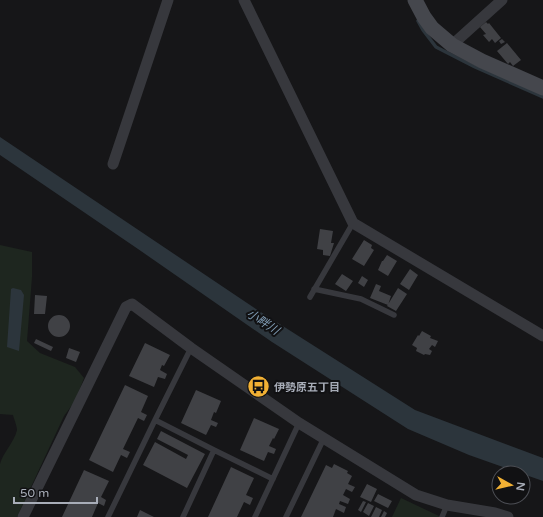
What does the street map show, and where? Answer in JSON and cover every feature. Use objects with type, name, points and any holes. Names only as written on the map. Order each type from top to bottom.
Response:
[{"type":"street","points":[[113,164],[168,0]]},
{"type":"street","points":[[244,0],[353,223],[543,336]]},
{"type":"street","points":[[415,0],[432,28],[452,45],[482,61],[543,88]]},
{"type":"street","points":[[452,45],[502,0]]},
{"type":"street","points":[[24,517],[126,307],[132,304],[299,423],[416,495],[447,505],[508,517]]},
{"type":"lane","points":[[310,296],[353,223]]},
{"type":"lane","points":[[314,289],[361,299],[394,315]]},
{"type":"lane","points":[[108,517],[192,348]]},
{"type":"lane","points":[[155,420],[273,479]]},
{"type":"lane","points":[[255,517],[299,423]]},
{"type":"lane","points":[[286,517],[324,438]]},
{"type":"lane","points":[[183,517],[214,450]]},
{"type":"lane","points":[[442,517],[447,505]]},
{"type":"shaded area","points":[[0,245],[32,252],[32,277],[27,341],[40,353],[75,367],[84,378],[75,401],[64,416],[17,517],[0,517],[0,464],[16,435],[17,430],[13,415],[0,414]]},
{"type":"shaded area","points":[[401,498],[439,516],[439,517],[392,517]]},
{"type":"water","name":"小畔川","points":[[0,137],[256,309],[415,410],[543,458],[543,481],[531,477],[531,465],[497,465],[469,455],[408,429],[272,342],[0,155]]},
{"type":"water","points":[[11,289],[21,290],[24,295],[19,351],[7,347]]},
{"type":"building","points":[[486,22],[488,24],[489,23],[501,38],[495,43],[492,39],[489,42],[483,35],[486,34],[480,27]]},
{"type":"building","points":[[502,39],[505,42],[501,44],[499,41]]},
{"type":"building","points":[[507,43],[521,60],[513,66],[510,62],[508,64],[497,51]]},
{"type":"building","points":[[320,229],[333,231],[331,243],[334,243],[330,256],[323,255],[323,250],[317,249]]},
{"type":"building","points":[[364,240],[372,245],[371,248],[374,250],[364,266],[352,259]]},
{"type":"building","points":[[387,255],[397,261],[388,276],[378,270],[382,261]]},
{"type":"building","points":[[410,269],[418,275],[409,290],[400,284]]},
{"type":"building","points":[[342,274],[353,281],[346,291],[335,284]]},
{"type":"building","points":[[362,276],[368,280],[364,287],[358,283]]},
{"type":"building","points":[[376,284],[381,286],[379,291],[391,296],[388,305],[370,298]]},
{"type":"building","points":[[398,288],[407,294],[396,311],[387,306]]},
{"type":"building","points":[[35,295],[47,296],[45,314],[34,314]]},
{"type":"building","points":[[55,315],[63,315],[70,322],[70,330],[63,337],[55,337],[48,330],[48,322]]},
{"type":"building","points":[[422,331],[431,336],[430,338],[438,341],[435,347],[432,345],[429,349],[432,351],[430,355],[424,355],[416,351],[417,348],[412,345]]},
{"type":"building","points":[[36,339],[53,347],[51,351],[34,343]]},
{"type":"building","points":[[145,343],[170,355],[160,370],[167,374],[165,379],[158,377],[154,387],[129,376]]},
{"type":"building","points":[[69,348],[80,352],[76,362],[66,358]]},
{"type":"building","points":[[125,385],[148,396],[141,412],[147,415],[144,421],[138,418],[123,449],[130,452],[127,458],[121,455],[113,472],[89,460]]},
{"type":"building","points":[[196,390],[221,401],[211,420],[218,423],[216,427],[211,425],[206,435],[181,423]]},
{"type":"building","points":[[254,418],[279,429],[269,446],[276,449],[274,454],[268,452],[264,461],[240,450]]},
{"type":"building","points":[[161,431],[205,454],[187,488],[143,465],[155,442],[186,459],[188,455],[157,439]]},
{"type":"building","points":[[334,464],[348,471],[347,473],[352,476],[348,484],[355,487],[352,492],[346,489],[343,495],[350,499],[348,504],[340,501],[339,504],[346,507],[344,513],[336,509],[333,517],[301,517],[326,465],[332,468]]},
{"type":"building","points":[[231,467],[254,478],[246,495],[253,498],[250,505],[244,502],[237,517],[208,517]]},
{"type":"building","points":[[84,470],[109,481],[101,497],[106,500],[104,506],[98,503],[92,517],[62,517]]},
{"type":"building","points":[[367,484],[377,489],[371,502],[360,497]]},
{"type":"building","points":[[378,494],[392,501],[388,508],[374,501]]},
{"type":"building","points":[[363,501],[366,502],[361,512],[358,510]]},
{"type":"building","points":[[368,503],[374,506],[369,516],[363,512]]},
{"type":"building","points":[[376,507],[382,510],[379,517],[371,517]]},
{"type":"building","points":[[140,510],[154,517],[137,517]]},
{"type":"building","points":[[384,511],[387,513],[385,517],[381,517]]},
{"type":"waterway","points":[[418,21],[436,47],[475,67],[543,97]]},
{"type":"place","name":"伊勢原五丁目","points":[[259,387]]}]
